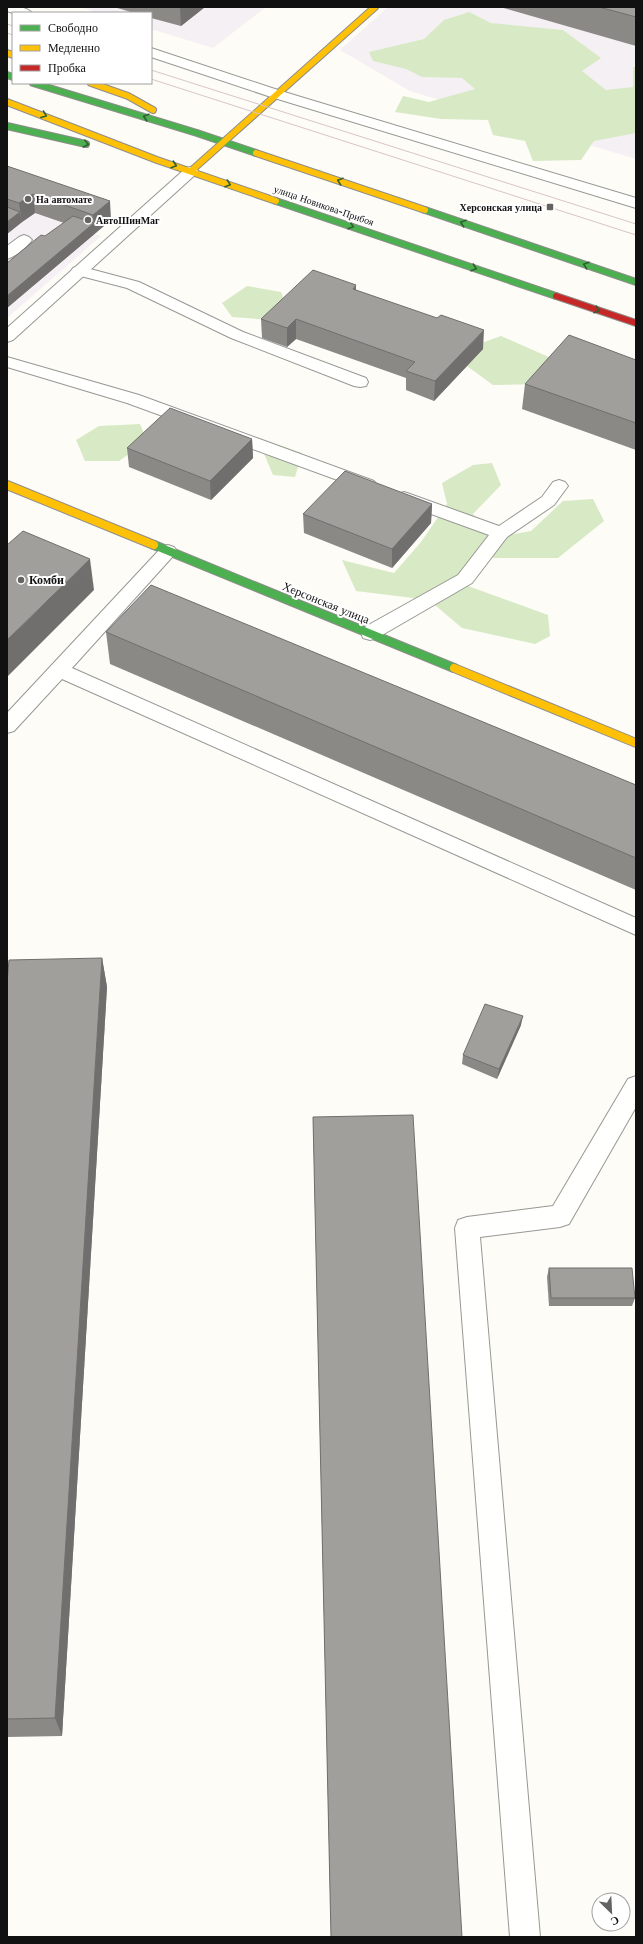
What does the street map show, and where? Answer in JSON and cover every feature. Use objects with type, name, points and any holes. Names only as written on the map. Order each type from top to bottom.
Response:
[{"type":"main road","points":[[191,171],[375,7]]},
{"type":"main road","points":[[36,84],[197,133],[636,282]]},
{"type":"main road","points":[[95,84],[128,96],[197,133]]},
{"type":"main road","name":"улица Новикова-Прибоя","points":[[7,102],[157,160],[636,323]]},
{"type":"main road","points":[[7,126],[157,160]]},
{"type":"main road","name":"Херсонская улица","points":[[7,485],[636,743]]},
{"type":"street","points":[[7,7],[22,12]]},
{"type":"street","points":[[152,52],[276,94],[636,203]]},
{"type":"street","points":[[7,337],[191,171]]},
{"type":"street","points":[[7,254],[24,240]]},
{"type":"street","points":[[79,271],[133,285],[237,335],[360,382]]},
{"type":"street","points":[[7,362],[133,399],[501,533]]},
{"type":"street","points":[[370,634],[465,579],[501,533],[548,501],[558,486]]},
{"type":"street","points":[[7,726],[168,551]]},
{"type":"street","points":[[60,670],[636,927]]},
{"type":"street","points":[[524,1937],[466,1228],[560,1216],[636,1086]]},
{"type":"shaded area","points":[[80,7],[266,7],[213,48],[152,29],[152,12],[96,12]]},
{"type":"shaded area","points":[[388,7],[636,7],[636,159],[410,91],[340,50]]},
{"type":"shaded area","points":[[7,203],[101,236],[7,318]]},
{"type":"green space","points":[[469,12],[491,23],[563,30],[601,58],[582,71],[606,90],[633,87],[633,67],[636,67],[636,133],[594,141],[581,160],[533,161],[525,141],[493,135],[488,120],[441,119],[395,112],[403,96],[429,102],[475,89],[462,78],[422,77],[406,69],[373,61],[369,52],[424,39],[444,20]]},
{"type":"green space","points":[[247,286],[281,292],[288,309],[271,320],[232,317],[222,303]]},
{"type":"green space","points":[[501,336],[551,358],[539,384],[493,385],[467,366],[473,346]]},
{"type":"green space","points":[[140,424],[147,441],[119,461],[85,461],[76,440],[99,426]]},
{"type":"green space","points":[[257,437],[302,453],[295,477],[273,475]]},
{"type":"green space","points":[[492,463],[501,485],[473,514],[496,537],[531,531],[563,501],[593,499],[604,521],[558,558],[477,558],[457,582],[548,615],[550,636],[535,644],[462,628],[429,600],[356,591],[342,560],[394,573],[421,542],[447,504],[442,483],[473,465]]},
{"type":"building","points":[[599,7],[636,7],[636,17]]},
{"type":"building","points":[[7,166],[110,201],[93,215],[33,194],[19,203],[7,199]]},
{"type":"building","points":[[7,207],[20,212],[7,222]]},
{"type":"building","points":[[73,216],[94,223],[7,296],[7,263],[41,235],[45,236]]},
{"type":"building","points":[[313,270],[356,285],[353,289],[437,318],[441,315],[484,330],[435,381],[406,371],[415,362],[296,319],[287,328],[261,319]]},
{"type":"building","points":[[569,335],[636,360],[636,423],[525,384]]},
{"type":"building","points":[[170,408],[252,439],[210,481],[127,448]]},
{"type":"building","points":[[345,471],[432,504],[392,549],[303,514]]},
{"type":"building","points":[[23,531],[90,559],[7,640],[7,545]]},
{"type":"building","points":[[151,585],[636,785],[636,858],[106,632]]},
{"type":"building","points":[[102,958],[55,1718],[7,1719],[7,983],[9,960]]},
{"type":"building","points":[[485,1004],[523,1016],[499,1069],[463,1055]]},
{"type":"building","points":[[413,1115],[462,1937],[331,1937],[313,1117]]},
{"type":"building","points":[[549,1268],[632,1268],[635,1298],[551,1298]]},
{"type":"tram line","points":[[7,24],[12,26]]},
{"type":"tram line","points":[[7,33],[12,35]]},
{"type":"tram line","points":[[152,70],[636,224]]},
{"type":"tram line","points":[[152,79],[636,235]]},
{"type":"traffic: fast","points":[[7,75],[12,77]]},
{"type":"traffic: fast","points":[[36,84],[197,133],[256,153]]},
{"type":"traffic: fast","points":[[7,126],[86,144]]},
{"type":"traffic: fast","points":[[276,201],[556,296]]},
{"type":"traffic: fast","points":[[425,210],[636,282]]},
{"type":"traffic: fast","points":[[154,545],[454,668]]},
{"type":"traffic: slow","points":[[191,171],[375,7]]},
{"type":"traffic: slow","points":[[7,53],[12,55]]},
{"type":"traffic: slow","points":[[94,84],[128,96],[153,110]]},
{"type":"traffic: slow","points":[[7,102],[157,160],[276,201]]},
{"type":"traffic: slow","points":[[256,153],[425,210]]},
{"type":"traffic: slow","points":[[7,485],[154,545]]},
{"type":"traffic: slow","points":[[454,668],[636,743]]},
{"type":"traffic: jam","points":[[556,296],[636,323]]},
{"type":"place","name":"На автомате","points":[[28,199]]},
{"type":"place","name":"Херсонская улица","points":[[550,207]]},
{"type":"place","name":"АвтоШинМаг","points":[[88,220]]},
{"type":"place","name":"Комби","points":[[21,580]]}]
